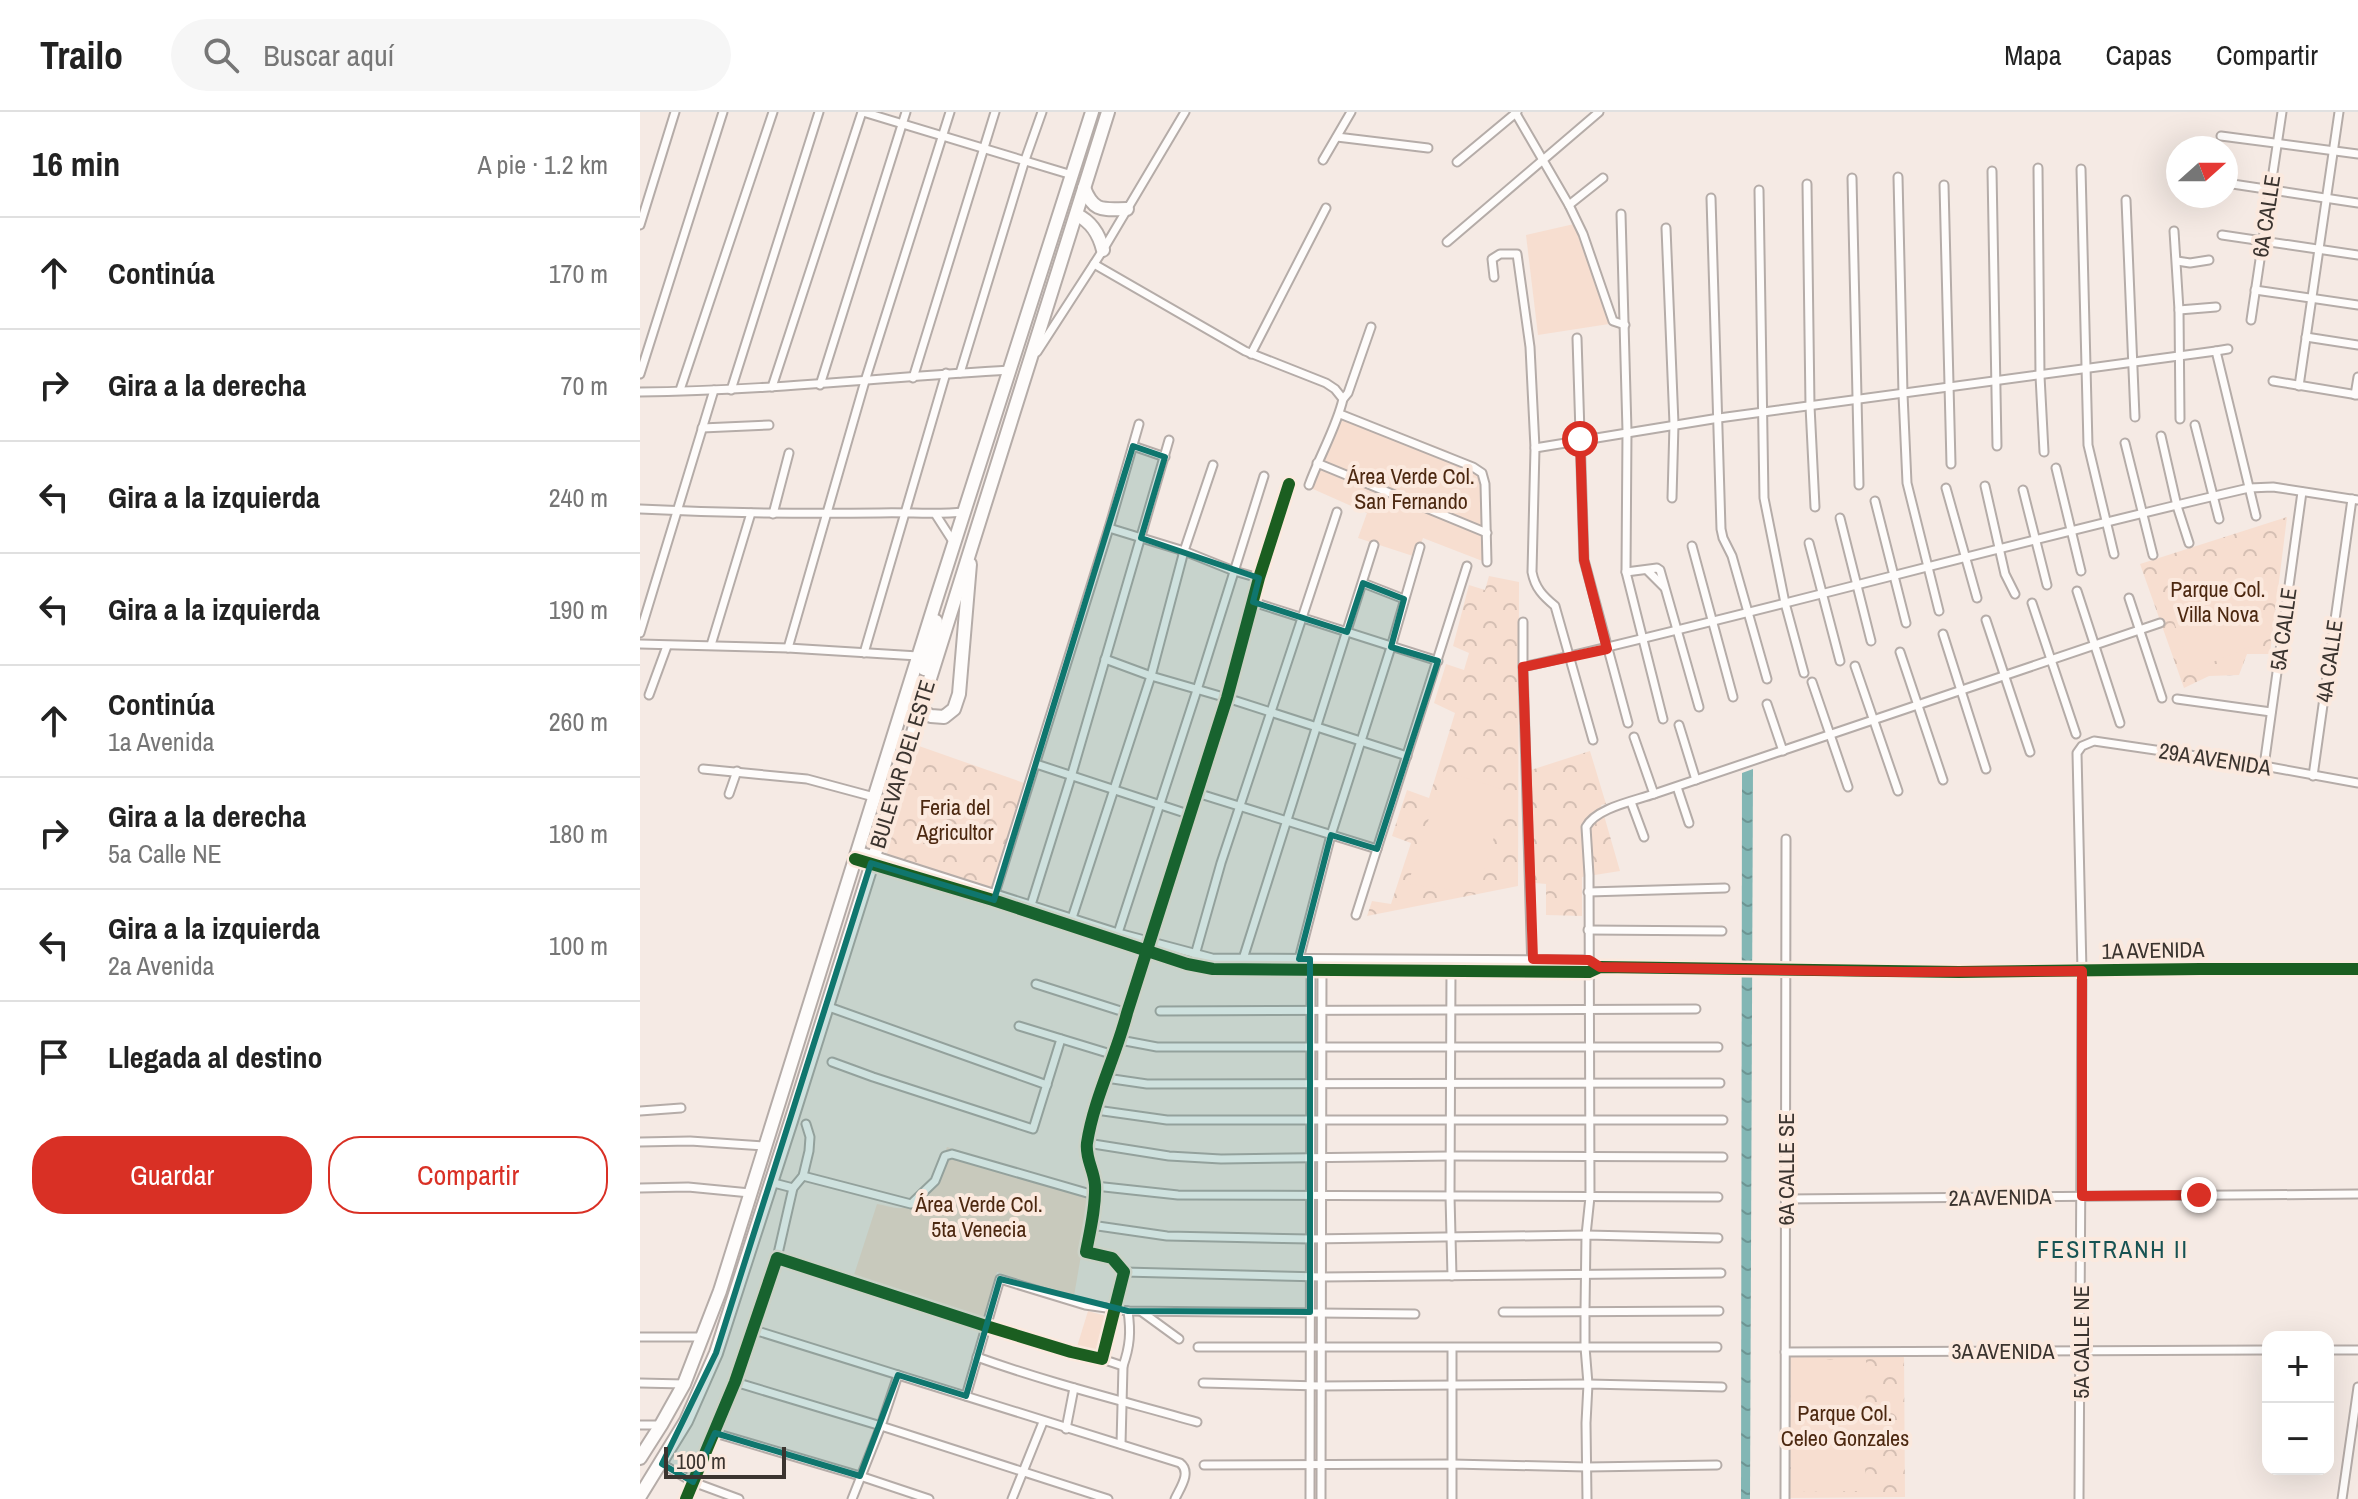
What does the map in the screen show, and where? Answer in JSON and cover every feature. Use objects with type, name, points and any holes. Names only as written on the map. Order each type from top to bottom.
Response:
[{"type":"highway","name":"BULEVAR DEL ESTE","points":[[640,1458],[684,1384],[720,1291],[1092,112]]},
{"type":"highway","name":"BULEVAR DEL ESTE","points":[[640,1496],[686,1421],[716,1353],[1108,112]]},
{"type":"highway","points":[[1084,188],[1089,200],[1100,209]]},
{"type":"highway","points":[[1059,216],[1100,209],[1127,209]]},
{"type":"highway","points":[[1077,215],[1088,220],[1101,239],[1103,250]]},
{"type":"highway","points":[[935,603],[937,624],[918,687],[919,710],[931,716],[944,717],[954,709],[959,694],[972,541]]},
{"type":"street","points":[[640,225],[675,112]]},
{"type":"street","points":[[640,374],[723,112]]},
{"type":"street","points":[[680,390],[773,112]]},
{"type":"street","points":[[731,390],[819,112]]},
{"type":"street","points":[[772,387],[862,112],[1072,175]]},
{"type":"street","points":[[820,385],[906,112]]},
{"type":"street","points":[[788,648],[865,381],[950,112]]},
{"type":"street","points":[[913,378],[995,112]]},
{"type":"street","points":[[960,373],[1042,112]]},
{"type":"street","points":[[1029,362],[1103,250],[1185,112]]},
{"type":"street","points":[[1323,160],[1351,112]]},
{"type":"street","points":[[1457,162],[1516,112],[1583,234],[1613,321],[1625,325]]},
{"type":"street","points":[[1447,242],[1599,112]]},
{"type":"street","name":"6A CALLE","points":[[2251,320],[2282,112]]},
{"type":"street","points":[[2299,386],[2339,112]]},
{"type":"street","points":[[1337,137],[1428,148]]},
{"type":"street","points":[[2238,138],[2358,154]]},
{"type":"street","points":[[2038,168],[2044,452]]},
{"type":"street","points":[[2081,169],[2088,445],[2114,554]]},
{"type":"street","points":[[1992,171],[1997,446]]},
{"type":"street","points":[[1898,177],[1907,483],[1939,611]]},
{"type":"street","points":[[1569,205],[1603,178]]},
{"type":"street","points":[[1852,178],[1859,485]]},
{"type":"street","points":[[1807,184],[1810,406],[1815,507]]},
{"type":"street","points":[[1944,185],[1951,464]]},
{"type":"street","points":[[2238,185],[2358,203]]},
{"type":"street","points":[[1759,190],[1764,498],[1785,603],[1804,673]]},
{"type":"street","points":[[1711,198],[1721,529],[1732,556],[1767,679]]},
{"type":"street","points":[[2126,200],[2135,417]]},
{"type":"street","points":[[1251,354],[1326,208]]},
{"type":"street","points":[[1621,214],[1627,431],[1626,572],[1663,719]]},
{"type":"street","points":[[1666,228],[1674,424],[1672,498]]},
{"type":"street","points":[[2174,231],[2179,310],[2180,419]]},
{"type":"street","points":[[2222,235],[2358,255]]},
{"type":"street","points":[[1494,277],[1492,259],[1500,254],[1517,254],[1530,347],[1535,448],[1532,572],[1543,597],[1555,606],[1593,740]]},
{"type":"street","points":[[2177,261],[2190,263],[2209,260]]},
{"type":"street","points":[[1094,264],[1251,354],[1326,383],[1343,399]]},
{"type":"street","points":[[2255,290],[2358,305]]},
{"type":"street","points":[[2179,310],[2216,307]]},
{"type":"street","points":[[1309,485],[1340,414],[1371,327]]},
{"type":"street","points":[[2306,337],[2358,345]]},
{"type":"street","points":[[1577,338],[1584,560],[1628,723]]},
{"type":"street","points":[[1535,448],[1674,424],[2228,349]]},
{"type":"street","points":[[2216,351],[2256,516]]},
{"type":"street","points":[[641,394],[820,385],[1010,370]]},
{"type":"street","points":[[864,653],[946,373]]},
{"type":"street","points":[[2273,381],[2357,395],[2358,377]]},
{"type":"street","points":[[640,633],[714,390]]},
{"type":"street","points":[[1340,414],[1482,473],[1487,562]]},
{"type":"street","points":[[994,897],[1139,424]]},
{"type":"street","points":[[702,428],[769,425]]},
{"type":"street","points":[[2195,425],[2219,519]]},
{"type":"street","points":[[2161,436],[2189,543]]},
{"type":"street","points":[[1031,905],[1169,440]]},
{"type":"street","points":[[2125,443],[2153,555]]},
{"type":"street","points":[[1133,446],[1165,457]]},
{"type":"street","points":[[773,514],[789,453]]},
{"type":"street","points":[[1317,463],[1487,533]]},
{"type":"street","points":[[1072,918],[1151,676],[1184,551],[1213,465]]},
{"type":"street","points":[[2056,468],[2081,571]]},
{"type":"street","points":[[1118,933],[1264,476]]},
{"type":"street","points":[[1289,484],[1259,578],[1227,698],[1087,1143],[1095,1186],[1086,1252],[1112,1258],[1124,1272],[1310,1277],[1721,1273]]},
{"type":"street","points":[[1985,486],[2005,574],[2015,594]]},
{"type":"street","points":[[1523,667],[1607,649],[1892,575],[2249,488],[2273,487],[2355,499]]},
{"type":"street","points":[[1946,488],[1977,598]]},
{"type":"street","points":[[2023,490],[2047,585]]},
{"type":"street","name":"5A CALLE","points":[[2264,766],[2302,492]]},
{"type":"street","name":"4A CALLE","points":[[2313,776],[2355,499]]},
{"type":"street","points":[[1875,501],[1906,623]]},
{"type":"street","points":[[640,509],[773,514],[905,512],[936,515],[964,512]]},
{"type":"street","points":[[1195,955],[1221,863],[1337,512]]},
{"type":"street","points":[[711,645],[751,513]]},
{"type":"street","points":[[936,515],[954,543]]},
{"type":"street","points":[[1840,518],[1871,641]]},
{"type":"street","points":[[1109,528],[1259,578]]},
{"type":"street","points":[[1809,543],[1840,661]]},
{"type":"street","points":[[1243,959],[1374,545]]},
{"type":"street","points":[[1692,546],[1733,697]]},
{"type":"street","points":[[1299,959],[1331,835],[1420,547]]},
{"type":"street","points":[[1356,915],[1467,566]]},
{"type":"street","points":[[1626,572],[1660,570],[1699,707]]},
{"type":"street","points":[[1363,583],[1404,599]]},
{"type":"street","points":[[2077,591],[2120,723]]},
{"type":"street","points":[[2129,598],[2162,698]]},
{"type":"street","points":[[1253,602],[1438,661]]},
{"type":"street","points":[[2032,603],[2076,734]]},
{"type":"street","points":[[1986,620],[2030,752]]},
{"type":"street","points":[[1523,622],[1532,971]]},
{"type":"street","points":[[1587,1499],[1585,1275],[1590,1197],[1588,823],[1598,814],[1631,802],[2160,623]]},
{"type":"street","points":[[1943,634],[1986,769]]},
{"type":"street","points":[[640,644],[918,656]]},
{"type":"street","points":[[649,695],[667,646]]},
{"type":"street","points":[[1900,652],[1943,780]]},
{"type":"street","points":[[1105,659],[1407,756]]},
{"type":"street","points":[[1855,666],[1898,791]]},
{"type":"street","points":[[1812,682],[1848,787]]},
{"type":"street","points":[[2177,699],[2271,712]]},
{"type":"street","points":[[1767,704],[1783,751]]},
{"type":"street","points":[[1679,725],[1696,780]]},
{"type":"street","points":[[1634,737],[1654,794]]},
{"type":"street","name":"29A AVENIDA","points":[[2077,753],[2082,746],[2094,741],[2358,783]]},
{"type":"street","name":"5A CALLE NE","points":[[2077,753],[2082,971],[2079,1499]]},
{"type":"street","points":[[1036,764],[1191,815]]},
{"type":"street","points":[[703,769],[807,779],[874,797]]},
{"type":"street","points":[[729,794],[737,771]]},
{"type":"street","points":[[1677,787],[1689,823]]},
{"type":"street","points":[[1197,793],[1377,849]]},
{"type":"street","points":[[1631,802],[1644,837]]},
{"type":"street","name":"6A CALLE SE","points":[[1785,1499],[1786,839]]},
{"type":"street","points":[[857,855],[1149,947],[1212,958],[1589,960],[1600,967]]},
{"type":"street","points":[[1588,892],[1725,888]]},
{"type":"street","points":[[994,897],[1031,905],[1118,933],[1187,964],[1213,969],[1589,972],[1600,967]]},
{"type":"street","points":[[1588,930],[1722,931]]},
{"type":"street","points":[[1310,959],[1310,1499]]},
{"type":"street","points":[[1321,959],[1321,1499]]},
{"type":"street","name":"1A AVENIDA","points":[[1600,967],[1945,972],[2358,969]]},
{"type":"street","points":[[1451,970],[1452,1276]]},
{"type":"street","points":[[1036,984],[1127,1013]]},
{"type":"street","points":[[826,1006],[1047,1085]]},
{"type":"street","points":[[1160,1011],[1696,1009]]},
{"type":"street","points":[[1019,1026],[1114,1055]]},
{"type":"street","points":[[832,1062],[1033,1129],[1061,1039]]},
{"type":"street","points":[[1120,1040],[1157,1047],[1310,1049],[1718,1047]]},
{"type":"street","points":[[1106,1078],[1147,1084],[1720,1083]]},
{"type":"street","points":[[640,1111],[681,1108]]},
{"type":"street","points":[[1096,1110],[1167,1120],[1723,1120]]},
{"type":"street","points":[[686,1499],[735,1382],[777,1258],[793,1188],[803,1176],[809,1151],[810,1137],[806,1124]]},
{"type":"street","points":[[640,1142],[690,1141],[764,1146]]},
{"type":"street","points":[[1087,1143],[1169,1156],[1221,1159],[1723,1157]]},
{"type":"street","points":[[803,1176],[911,1204],[935,1181],[945,1156],[952,1154],[1094,1195]]},
{"type":"street","points":[[770,1182],[793,1188]]},
{"type":"street","points":[[1095,1186],[1178,1195],[1718,1197]]},
{"type":"street","points":[[640,1188],[688,1187],[750,1193]]},
{"type":"street","name":"2A AVENIDA","points":[[1786,1199],[2358,1194]]},
{"type":"street","points":[[1091,1225],[1167,1236],[1310,1239],[1586,1235],[1718,1238]]},
{"type":"street","points":[[777,1258],[986,1326],[1123,1366]]},
{"type":"street","points":[[1102,1359],[1124,1272]]},
{"type":"street","points":[[966,1396],[1000,1279],[1085,1305],[1116,1310],[1415,1314]]},
{"type":"street","points":[[1121,1444],[1123,1366],[1131,1331],[1128,1311]]},
{"type":"street","points":[[1140,1311],[1179,1339]]},
{"type":"street","points":[[1503,1312],[1719,1311]]},
{"type":"street","points":[[751,1329],[1121,1444],[1185,1467],[1186,1473],[1175,1499]]},
{"type":"street","points":[[640,1337],[703,1337]]},
{"type":"street","points":[[1198,1347],[1717,1347]]},
{"type":"street","points":[[1452,1348],[1452,1499]]},
{"type":"street","name":"3A AVENIDA","points":[[1785,1352],[2262,1350]]},
{"type":"street","points":[[2334,1350],[2358,1350]]},
{"type":"street","points":[[977,1357],[1039,1379],[1197,1422]]},
{"type":"street","points":[[852,1499],[898,1375]]},
{"type":"street","points":[[735,1382],[1108,1499]]},
{"type":"street","points":[[640,1383],[684,1384]]},
{"type":"street","points":[[1203,1383],[1722,1387]]},
{"type":"street","points":[[2342,1499],[2358,1387]]},
{"type":"street","points":[[1066,1429],[1074,1388]]},
{"type":"street","points":[[1012,1499],[1043,1422]]},
{"type":"street","points":[[640,1425],[661,1425]]},
{"type":"street","points":[[715,1433],[929,1499]]},
{"type":"street","points":[[662,1464],[693,1482],[739,1499]]},
{"type":"street","points":[[1204,1465],[1717,1465]]},
{"type":"highlighted area","points":[[1133,446],[1165,457],[1141,538],[1259,578],[1253,602],[1347,632],[1363,583],[1404,599],[1391,647],[1438,661],[1377,849],[1331,835],[1299,959],[1310,959],[1310,1312],[1128,1311],[1000,1279],[966,1396],[898,1375],[860,1476],[715,1433],[693,1482],[662,1464],[716,1353],[871,863],[994,900]]},
{"type":"green space","points":[[1574,224],[1609,324],[1538,335],[1526,235]]},
{"type":"green space","name":"Área Verde Col. San Fernando","points":[[1338,409],[1446,450],[1487,471],[1485,562],[1423,538],[1416,557],[1358,538],[1367,513],[1304,485]]},
{"type":"green space","name":"Parque Col. Villa Nova","points":[[2287,517],[2270,654],[2247,654],[2239,675],[2209,676],[2184,688],[2140,564]]},
{"type":"green space","points":[[1489,576],[1519,582],[1518,886],[1367,916],[1372,901],[1391,904],[1411,843],[1392,836],[1407,790],[1429,798],[1455,713],[1434,703],[1446,664],[1464,670],[1469,653],[1453,646],[1469,585],[1485,590]]},
{"type":"green space","points":[[2254,590],[2269,639],[2191,671],[2173,619]]},
{"type":"green space","name":"Feria del Agricultor","points":[[919,746],[1027,784],[993,890],[886,856]]},
{"type":"green space","points":[[1590,751],[1606,804],[1601,805],[1620,871],[1582,877],[1582,916],[1546,915],[1546,884],[1535,883],[1531,770]]},
{"type":"green space","points":[[1444,771],[1508,791],[1477,893],[1408,884]]},
{"type":"green space","points":[[1312,971],[1321,971],[1320,1499],[1311,1499]]},
{"type":"green space","name":"Área Verde Col. 5ta Venecia","points":[[947,1147],[1092,1192],[1074,1296],[997,1272],[984,1322],[853,1278],[877,1204],[902,1208],[910,1205],[924,1192]]},
{"type":"green space","points":[[1088,1311],[1114,1318],[1101,1357],[1076,1350]]},
{"type":"green space","name":"Parque Col. Celeo Gonzales","points":[[1785,1354],[1904,1355],[1905,1497],[1785,1498]]},
{"type":"green space","points":[[1790,1359],[1866,1360],[1865,1491],[1791,1492]]},
{"type":"water","points":[[1753,769],[1750,1499],[1741,1499],[1742,773]]},
{"type":"cycle path","points":[[686,1499],[735,1382],[777,1258],[986,1326],[1102,1359],[1124,1272],[1112,1258],[1086,1252],[1095,1193],[1087,1148],[1090,1126],[1227,698],[1259,578],[1289,484]]},
{"type":"cycle path","points":[[855,859],[993,900],[1187,964],[1213,969],[1589,972],[1600,967],[1959,972],[2358,969]]},
{"type":"district","name":"FESITRANH II","points":[[2113,1249]]},
{"type":"route","points":[[1580,439],[1584,560],[1607,649],[1523,667],[1533,959],[1589,960],[1600,967],[1905,972],[2082,971],[2082,1196],[2199,1195]]}]
